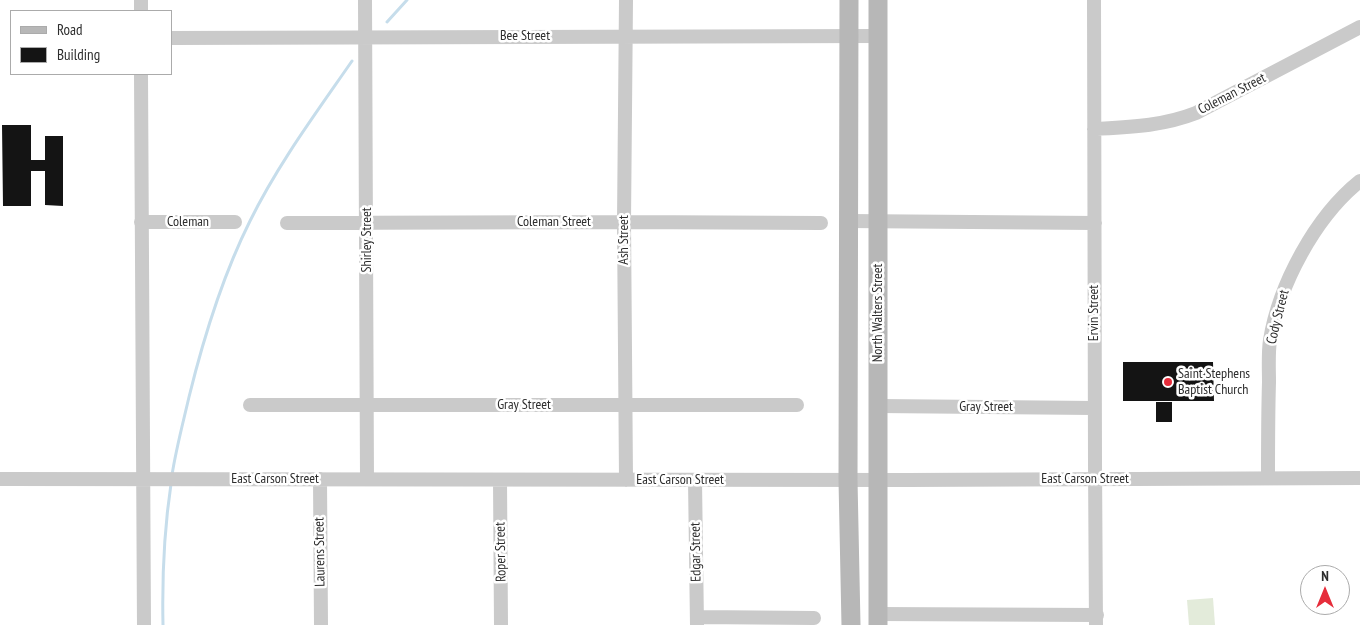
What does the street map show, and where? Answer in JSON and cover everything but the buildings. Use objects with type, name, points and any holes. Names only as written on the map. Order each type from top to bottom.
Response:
[{"type":"main road","points":[[849,0],[848,480],[851,625]]},
{"type":"main road","name":"North Walters Street","points":[[877,620],[878,0]]},
{"type":"street","name":"Shirley Street","points":[[365,0],[367,479]]},
{"type":"street","name":"Ash Street","points":[[626,0],[624,222],[626,480]]},
{"type":"street","name":"Ervin Street","points":[[1094,0],[1096,620]]},
{"type":"street","name":"Coleman Street","points":[[1094,129],[1155,125],[1196,113],[1360,27]]},
{"type":"street","name":"Bee Street","points":[[172,38],[878,36]]},
{"type":"street","points":[[141,75],[144,625]]},
{"type":"street","name":"Cody Street","points":[[1268,477],[1270,342],[1278,308],[1290,274],[1316,231],[1360,181]]},
{"type":"street","points":[[848,221],[1094,222]]},
{"type":"street","name":"Coleman","points":[[141,222],[235,222]]},
{"type":"street","name":"Coleman Street","points":[[287,223],[624,222],[821,224]]},
{"type":"street","name":"Gray Street","points":[[250,405],[797,405]]},
{"type":"street","name":"Gray Street","points":[[878,406],[1094,408]]},
{"type":"street","name":"East Carson Street","points":[[0,479],[877,480],[1360,478]]},
{"type":"street","name":"Laurens Street","points":[[320,479],[321,625]]},
{"type":"street","name":"Roper Street","points":[[500,480],[501,625]]},
{"type":"street","name":"Edgar Street","points":[[695,480],[697,621]]},
{"type":"street","points":[[697,621],[814,618]]},
{"type":"street","points":[[877,620],[1096,620]]},
{"type":"green space","points":[[1213,598],[1215,625],[1189,625],[1187,600]]},
{"type":"waterway","points":[[387,22],[407,0]]},
{"type":"waterway","points":[[172,475],[201,352],[222,285],[240,242],[261,200],[285,159],[352,61]]},
{"type":"waterway","points":[[163,625],[164,554],[171,484]]},
{"type":"place","name":"Saint Stephens Baptist Church","points":[[1168,382]]}]
